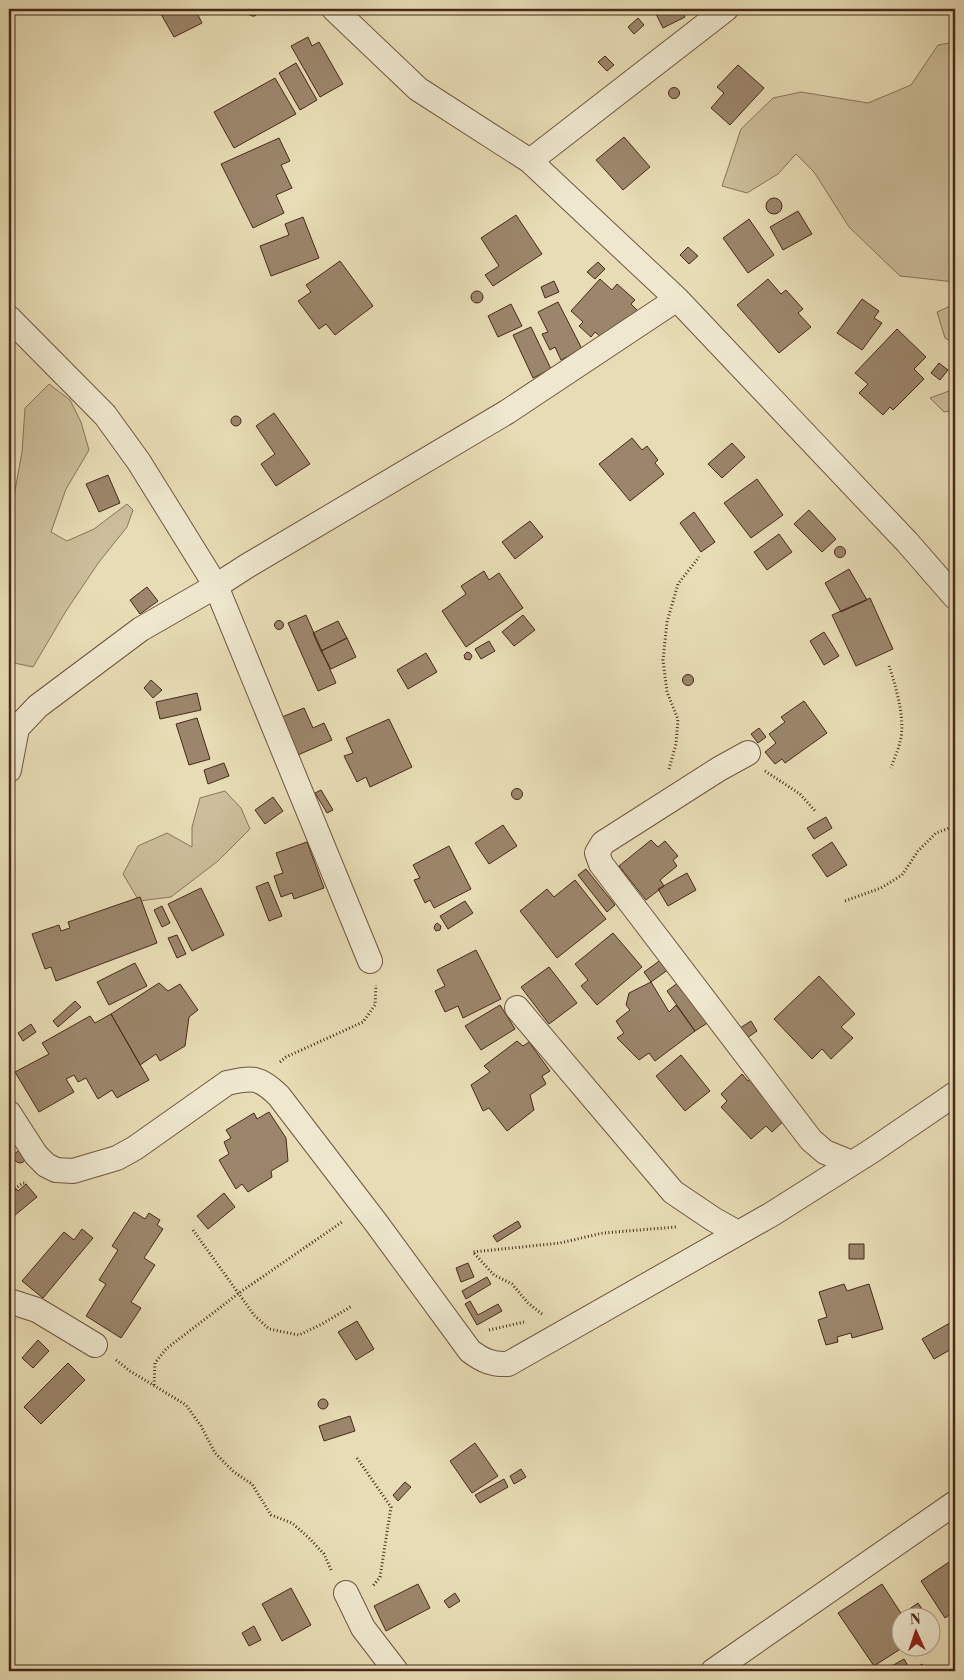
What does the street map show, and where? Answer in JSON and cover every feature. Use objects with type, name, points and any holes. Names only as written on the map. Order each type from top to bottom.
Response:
[{"type":"street","points":[[334,9],[418,89],[530,161],[676,299],[907,542],[955,597]]},
{"type":"street","points":[[530,161],[726,9]]},
{"type":"street","points":[[9,770],[18,728],[38,706],[141,629],[506,412],[676,299]]},
{"type":"street","points":[[9,318],[105,415],[140,462],[216,586],[370,961]]},
{"type":"street","points":[[744,755],[603,843],[597,853],[601,864],[811,1140],[825,1152],[852,1164]]},
{"type":"street","points":[[517,1008],[673,1192],[738,1233]]},
{"type":"street","points":[[9,1113],[36,1155],[56,1170],[73,1171],[117,1158],[135,1148],[227,1083],[255,1079],[268,1084],[364,1207],[470,1351],[482,1359],[496,1364],[508,1364],[738,1233],[852,1164],[955,1094]]},
{"type":"street","points":[[9,1302],[37,1310],[95,1345]]},
{"type":"street","points":[[713,1671],[955,1503]]},
{"type":"street","points":[[349,1599],[364,1628],[396,1671]]},
{"type":"path","points":[[667,775],[676,744],[678,719],[667,692],[663,660],[667,622],[678,584],[699,557]]},
{"type":"path","points":[[889,666],[899,693],[901,740],[891,768]]},
{"type":"path","points":[[744,755],[800,794],[816,812]]},
{"type":"path","points":[[846,902],[881,888],[902,874],[918,851],[936,832],[955,826]]},
{"type":"path","points":[[268,1084],[275,1067],[286,1057],[363,1022],[375,1005],[377,988],[370,961]]},
{"type":"path","points":[[154,1385],[155,1363],[166,1349],[239,1293],[364,1207]]},
{"type":"path","points":[[543,1314],[528,1302],[512,1284],[494,1275],[473,1252],[560,1243],[603,1232],[655,1229],[688,1225],[713,1219]]},
{"type":"path","points":[[193,1230],[254,1314],[269,1329],[299,1335],[352,1306]]},
{"type":"path","points":[[95,1345],[130,1371],[186,1405],[201,1426],[215,1454],[234,1472],[252,1484],[271,1515],[292,1523],[324,1554],[332,1573],[349,1599],[367,1592],[380,1577],[391,1507],[357,1458]]},
{"type":"shaded area","points":[[955,42],[955,282],[900,276],[849,227],[814,172],[796,154],[778,174],[747,193],[722,186],[741,129],[773,98],[801,92],[868,103],[911,85],[938,45]]},
{"type":"shaded area","points":[[955,304],[955,344],[945,338],[937,312]]},
{"type":"shaded area","points":[[955,369],[955,410],[944,412],[930,398],[949,391],[952,371]]},
{"type":"shaded area","points":[[49,384],[70,400],[81,422],[89,450],[66,489],[51,532],[67,541],[94,529],[127,504],[133,510],[127,527],[99,562],[66,611],[33,667],[14,663],[9,657],[9,506],[13,501],[22,452],[25,408]]},
{"type":"shaded area","points":[[225,791],[241,808],[250,829],[218,861],[171,897],[139,901],[123,874],[138,846],[167,833],[192,847],[192,827],[200,798]]},
{"type":"building","points":[[170,9],[195,9],[202,23],[174,37],[161,14]]},
{"type":"building","points":[[247,9],[258,9],[259,11],[255,16],[252,16],[248,14]]},
{"type":"building","points":[[645,9],[681,9],[685,17],[663,28],[654,10],[648,14]]},
{"type":"building","points":[[638,18],[644,25],[634,34],[628,27]]},
{"type":"building","points":[[308,37],[312,46],[319,42],[343,84],[320,97],[291,46]]},
{"type":"building","points":[[605,56],[614,65],[607,71],[598,62]]},
{"type":"building","points":[[296,63],[317,100],[300,110],[279,73]]},
{"type":"building","points":[[738,65],[764,88],[730,125],[711,108],[724,93],[717,87]]},
{"type":"building","points":[[275,78],[296,114],[234,148],[214,112]]},
{"type":"building","points":[[674,87],[680,93],[674,99],[668,93]]},
{"type":"building","points":[[624,137],[650,167],[623,190],[596,160]]},
{"type":"building","points":[[279,138],[290,161],[281,165],[292,188],[276,195],[284,213],[253,228],[221,164]]},
{"type":"building","points":[[774,198],[782,206],[774,214],[766,206]]},
{"type":"building","points":[[798,211],[812,234],[783,250],[770,227]]},
{"type":"building","points":[[516,215],[542,254],[493,286],[485,275],[499,266],[481,238]]},
{"type":"building","points":[[303,217],[319,258],[271,276],[260,246],[289,235],[285,224]]},
{"type":"building","points":[[749,219],[774,255],[748,273],[723,238]]},
{"type":"building","points":[[688,247],[698,256],[689,264],[680,255]]},
{"type":"building","points":[[340,261],[373,306],[335,335],[326,324],[319,329],[298,301],[311,292],[306,285]]},
{"type":"building","points":[[598,262],[605,269],[595,279],[587,272]]},
{"type":"building","points":[[600,279],[612,290],[617,284],[635,300],[631,304],[638,311],[608,343],[595,332],[591,337],[579,326],[583,322],[571,311]]},
{"type":"building","points":[[768,279],[781,294],[786,290],[803,309],[798,313],[811,327],[779,353],[737,305]]},
{"type":"building","points":[[554,281],[559,292],[545,298],[541,287]]},
{"type":"building","points":[[477,291],[483,297],[477,303],[471,297]]},
{"type":"building","points":[[862,299],[879,311],[874,318],[882,323],[862,350],[837,333]]},
{"type":"building","points":[[558,302],[582,349],[561,360],[555,347],[550,350],[542,334],[548,332],[538,312]]},
{"type":"building","points":[[511,304],[522,326],[498,337],[488,316]]},
{"type":"building","points":[[531,327],[551,369],[533,378],[513,335]]},
{"type":"building","points":[[897,329],[926,357],[914,369],[924,379],[893,410],[890,407],[883,415],[859,393],[868,384],[855,373]]},
{"type":"building","points":[[939,363],[948,370],[940,380],[931,373]]},
{"type":"building","points":[[274,413],[310,464],[276,486],[261,464],[275,454],[256,426]]},
{"type":"building","points":[[236,416],[241,421],[236,426],[231,421]]},
{"type":"building","points":[[632,438],[642,450],[647,446],[658,460],[655,463],[664,474],[630,501],[599,464]]},
{"type":"building","points":[[732,443],[745,457],[722,478],[708,464]]},
{"type":"building","points":[[108,475],[120,503],[99,512],[86,484]]},
{"type":"building","points":[[757,479],[783,515],[751,538],[724,503]]},
{"type":"building","points":[[809,510],[836,539],[822,552],[794,524]]},
{"type":"building","points":[[694,512],[715,542],[701,552],[680,523]]},
{"type":"building","points":[[530,521],[543,537],[515,559],[502,542]]},
{"type":"building","points":[[779,534],[792,552],[767,570],[754,552]]},
{"type":"building","points":[[838,547],[842,547],[845,552],[844,556],[838,557],[835,554],[835,550]]},
{"type":"building","points":[[849,569],[867,600],[841,612],[825,583]]},
{"type":"building","points":[[484,571],[489,580],[499,573],[523,608],[466,647],[442,611],[466,594],[461,586]]},
{"type":"building","points":[[147,587],[158,601],[140,614],[130,600]]},
{"type":"building","points":[[870,598],[893,649],[856,666],[832,615]]},
{"type":"building","points":[[306,615],[336,683],[318,691],[288,623]]},
{"type":"building","points":[[523,615],[535,630],[514,646],[502,632]]},
{"type":"building","points":[[279,620],[284,625],[279,630],[274,625]]},
{"type":"building","points":[[338,621],[347,638],[321,651],[313,633]]},
{"type":"building","points":[[824,632],[839,656],[824,665],[810,641]]},
{"type":"building","points":[[347,638],[356,657],[331,669],[321,651]]},
{"type":"building","points":[[489,641],[495,651],[481,659],[475,649]]},
{"type":"building","points":[[467,652],[472,656],[470,660],[465,659],[464,655]]},
{"type":"building","points":[[426,653],[437,672],[408,689],[397,670]]},
{"type":"building","points":[[688,674],[694,680],[688,686],[682,680]]},
{"type":"building","points":[[151,680],[162,690],[153,698],[144,688]]},
{"type":"building","points":[[197,693],[201,710],[160,719],[156,702]]},
{"type":"building","points":[[804,701],[827,733],[785,763],[782,759],[775,764],[765,752],[776,743],[769,734],[785,722],[781,717]]},
{"type":"building","points":[[304,708],[313,728],[324,723],[332,740],[298,755],[282,717]]},
{"type":"building","points":[[197,718],[210,759],[189,765],[176,724]]},
{"type":"building","points":[[389,719],[412,767],[370,787],[366,777],[357,782],[344,756],[353,753],[346,738]]},
{"type":"building","points":[[759,728],[766,737],[758,743],[751,734]]},
{"type":"building","points":[[224,763],[229,776],[208,784],[204,770]]},
{"type":"building","points":[[517,788],[523,794],[517,800],[511,794]]},
{"type":"building","points":[[321,790],[333,810],[327,813],[315,793]]},
{"type":"building","points":[[273,797],[283,811],[265,824],[255,810]]},
{"type":"building","points":[[826,817],[832,828],[814,839],[807,828]]},
{"type":"building","points":[[503,825],[517,846],[489,864],[475,843]]},
{"type":"building","points":[[651,840],[658,847],[665,841],[678,856],[673,860],[677,866],[660,880],[664,886],[646,900],[619,866]]},
{"type":"building","points":[[307,842],[324,888],[294,899],[292,893],[281,897],[274,876],[283,873],[276,853]]},
{"type":"building","points":[[832,842],[847,865],[827,877],[812,855]]},
{"type":"building","points":[[449,846],[471,889],[434,908],[430,900],[425,903],[414,880],[420,878],[413,865]]},
{"type":"building","points":[[586,869],[615,905],[607,912],[578,875]]},
{"type":"building","points":[[687,873],[696,890],[668,906],[658,889]]},
{"type":"building","points":[[575,880],[606,919],[557,958],[520,911],[547,889],[554,897]]},
{"type":"building","points":[[268,882],[282,916],[269,921],[256,887]]},
{"type":"building","points":[[201,888],[224,935],[192,951],[168,904]]},
{"type":"building","points":[[140,897],[157,943],[56,981],[51,967],[45,969],[32,934],[59,925],[61,931],[70,928],[68,922]]},
{"type":"building","points":[[465,901],[473,913],[448,929],[440,916]]},
{"type":"building","points":[[162,906],[170,923],[162,927],[154,910]]},
{"type":"building","points":[[437,923],[441,926],[440,930],[436,931],[434,928]]},
{"type":"building","points":[[613,933],[642,967],[597,1005],[581,986],[588,980],[575,964]]},
{"type":"building","points":[[177,935],[186,954],[177,958],[168,938]]},
{"type":"building","points":[[476,950],[501,999],[463,1018],[458,1006],[445,1012],[435,991],[445,986],[437,970]]},
{"type":"building","points":[[662,959],[669,969],[651,982],[644,972]]},
{"type":"building","points":[[135,963],[147,986],[109,1005],[97,982]]},
{"type":"building","points":[[549,967],[577,1003],[549,1024],[521,987]]},
{"type":"building","points":[[819,976],[855,1014],[841,1027],[853,1038],[831,1059],[822,1049],[812,1059],[774,1019]]},
{"type":"building","points":[[683,979],[712,1020],[695,1031],[667,991]]},
{"type":"building","points":[[651,982],[669,1012],[676,1005],[695,1031],[655,1061],[649,1053],[639,1060],[617,1038],[624,1033],[616,1021],[630,1010],[626,1005],[629,993]]},
{"type":"building","points":[[159,983],[168,991],[180,984],[198,1010],[189,1017],[185,1046],[160,1061],[156,1054],[140,1065],[111,1014]]},
{"type":"building","points":[[75,1001],[81,1007],[58,1027],[53,1021]]},
{"type":"building","points":[[500,1005],[515,1029],[481,1050],[465,1026]]},
{"type":"building","points":[[111,1014],[149,1080],[117,1098],[112,1090],[98,1099],[86,1078],[78,1082],[74,1075],[66,1079],[74,1092],[39,1112],[15,1072],[49,1054],[42,1043],[90,1016],[95,1023]]},
{"type":"building","points":[[751,1021],[757,1031],[744,1040],[737,1030]]},
{"type":"building","points":[[31,1024],[36,1032],[23,1041],[18,1033]]},
{"type":"building","points":[[517,1041],[523,1046],[529,1042],[550,1071],[542,1076],[546,1084],[530,1095],[534,1110],[507,1131],[489,1108],[483,1111],[471,1085],[490,1072],[484,1066]]},
{"type":"building","points":[[681,1055],[710,1091],[685,1111],[656,1076]]},
{"type":"building","points":[[742,1074],[748,1081],[752,1078],[788,1117],[772,1132],[766,1126],[751,1139],[721,1107],[727,1101],[721,1094]]},
{"type":"building","points":[[269,1112],[286,1138],[288,1161],[271,1171],[272,1177],[248,1192],[242,1184],[236,1189],[219,1160],[229,1154],[224,1142],[231,1138],[226,1130],[254,1113],[257,1119]]},
{"type":"building","points":[[20,1151],[26,1157],[20,1163],[14,1157]]},
{"type":"building","points":[[9,1180],[18,1191],[26,1184],[37,1197],[9,1220]]},
{"type":"building","points":[[224,1193],[235,1207],[208,1229],[197,1216]]},
{"type":"building","points":[[134,1212],[145,1219],[149,1213],[160,1220],[157,1225],[163,1229],[144,1258],[155,1265],[131,1302],[141,1308],[121,1338],[86,1316],[106,1284],[99,1280],[118,1250],[112,1246]]},
{"type":"building","points":[[518,1221],[521,1227],[497,1242],[493,1236]]},
{"type":"building","points":[[82,1229],[93,1238],[43,1298],[22,1281],[64,1232],[74,1240]]},
{"type":"building","points":[[849,1244],[864,1244],[864,1259],[849,1259]]},
{"type":"building","points":[[468,1263],[474,1277],[461,1282],[456,1268]]},
{"type":"building","points":[[487,1277],[491,1284],[466,1299],[462,1291]]},
{"type":"building","points":[[844,1284],[847,1291],[869,1284],[883,1329],[852,1338],[851,1333],[837,1337],[838,1342],[826,1345],[818,1320],[827,1317],[819,1292]]},
{"type":"building","points":[[470,1301],[478,1315],[498,1304],[502,1311],[477,1325],[465,1304]]},
{"type":"building","points":[[955,1320],[955,1347],[934,1359],[922,1339]]},
{"type":"building","points":[[357,1321],[374,1349],[356,1360],[338,1332]]},
{"type":"building","points":[[38,1340],[49,1351],[33,1368],[22,1358]]},
{"type":"building","points":[[68,1363],[85,1380],[41,1424],[24,1407]]},
{"type":"building","points":[[321,1399],[325,1399],[328,1404],[327,1408],[321,1409],[318,1406],[318,1402]]},
{"type":"building","points":[[350,1416],[355,1431],[324,1441],[319,1426]]},
{"type":"building","points":[[475,1443],[498,1476],[472,1493],[450,1461]]},
{"type":"building","points":[[521,1469],[526,1477],[514,1484],[510,1476]]},
{"type":"building","points":[[504,1479],[508,1487],[480,1503],[475,1495]]},
{"type":"building","points":[[405,1482],[411,1487],[398,1501],[393,1495]]},
{"type":"building","points":[[955,1558],[955,1611],[945,1618],[942,1613],[942,1608],[939,1608],[921,1581]]},
{"type":"building","points":[[418,1584],[430,1608],[386,1631],[374,1606]]},
{"type":"building","points":[[882,1584],[898,1608],[892,1608],[892,1654],[874,1666],[838,1613]]},
{"type":"building","points":[[291,1588],[311,1625],[282,1641],[262,1604]]},
{"type":"building","points":[[455,1593],[460,1601],[449,1608],[444,1601]]},
{"type":"building","points":[[918,1603],[921,1608],[911,1608]]},
{"type":"building","points":[[254,1626],[261,1640],[249,1646],[242,1633]]},
{"type":"building","points":[[904,1659],[911,1671],[883,1671]]},
{"type":"building","points":[[922,1664],[927,1671],[911,1671]]}]
